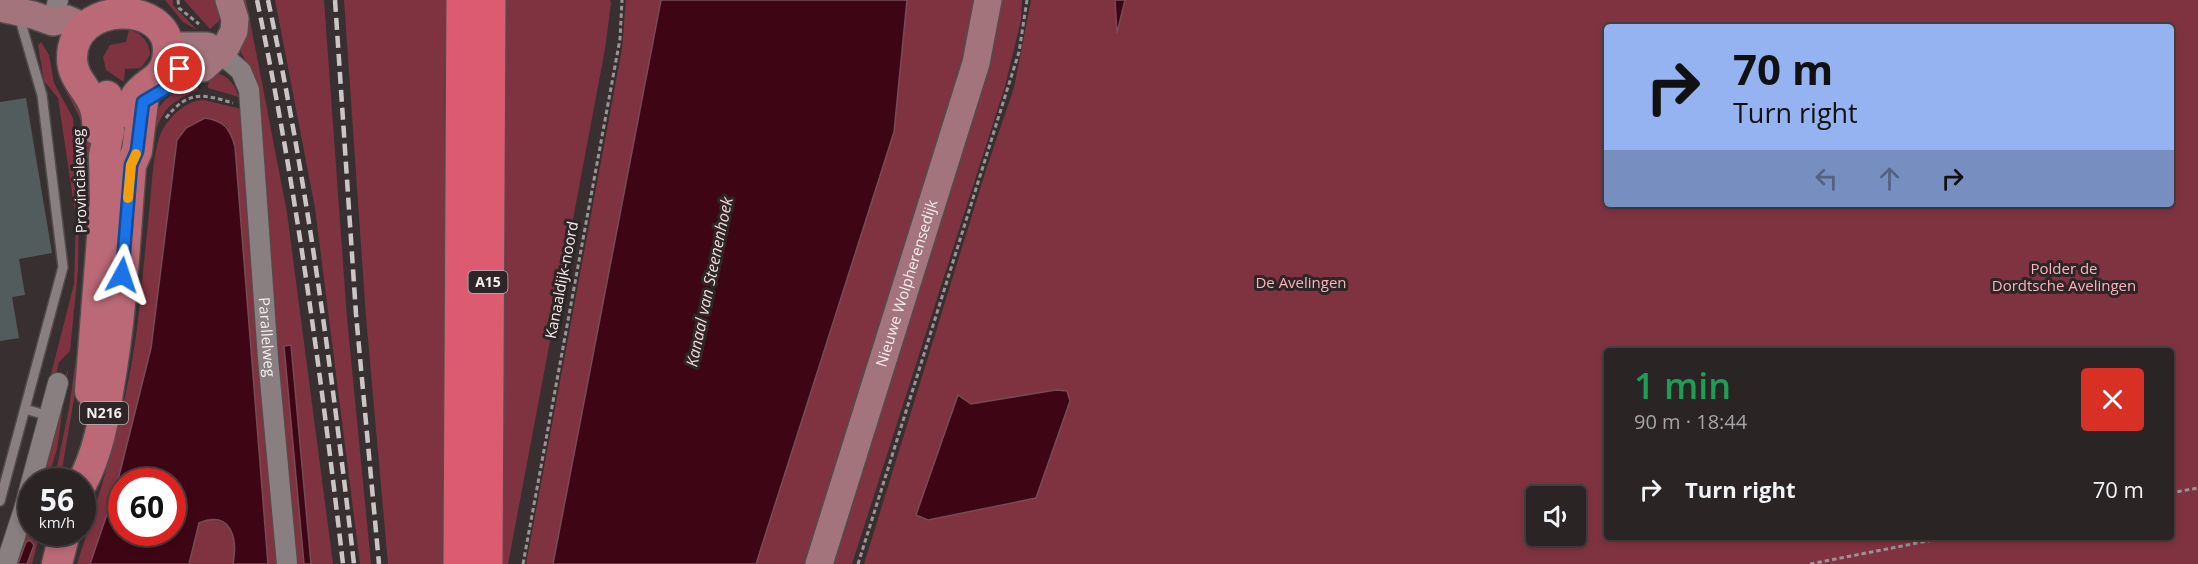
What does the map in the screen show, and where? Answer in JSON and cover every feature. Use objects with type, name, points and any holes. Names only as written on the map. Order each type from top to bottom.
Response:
[{"type":"highway","name":"A15","points":[[460,564],[463,0]]},
{"type":"highway","name":"A15","points":[[486,564],[489,0]]},
{"type":"main road","points":[[80,41],[93,17],[118,4],[147,16],[162,32],[182,47]]},
{"type":"main road","points":[[119,100],[168,87],[182,47],[165,4]]},
{"type":"main road","name":"N216","points":[[80,41],[74,71],[79,83],[119,100]]},
{"type":"main road","name":"Provincialeweg","points":[[90,468],[104,419],[117,341],[119,100]]},
{"type":"main road","name":"Provincialeweg","points":[[78,468],[92,383],[105,200],[118,160],[137,151],[119,100]]},
{"type":"main road","points":[[57,564],[62,546]]},
{"type":"street","points":[[182,47],[202,68],[220,53],[234,31],[235,19],[229,0]]},
{"type":"street","name":"Nieuwe Wolpherensedijk","points":[[819,564],[976,63],[988,0]]},
{"type":"street","points":[[9,9],[55,11],[67,19],[80,41]]},
{"type":"street","name":"Parallelweg","points":[[220,53],[241,71],[249,90],[268,358],[287,564]]},
{"type":"street","points":[[6,564],[58,383]]},
{"type":"lane","points":[[0,501],[63,267],[42,95],[9,9]]},
{"type":"lane","points":[[25,409],[50,416]]},
{"type":"path","name":"Kanaaldijk-noord","points":[[523,564],[620,39],[622,0]]},
{"type":"path","points":[[858,564],[1019,52],[1027,0]]},
{"type":"path","points":[[165,4],[179,8],[200,24],[182,47]]},
{"type":"path","points":[[203,94],[250,108]]},
{"type":"path","points":[[2174,493],[2198,488]]},
{"type":"path","points":[[1810,564],[1933,540]]},
{"type":"green space","points":[[165,0],[173,0],[173,5],[197,30],[183,22]]},
{"type":"green space","points":[[184,0],[220,0],[219,21],[210,29]]},
{"type":"green space","points":[[237,0],[246,0],[287,213],[333,564],[294,564],[249,66],[241,53]]},
{"type":"green space","points":[[275,0],[324,0],[347,318],[371,564],[360,564],[315,208]]},
{"type":"green space","points":[[344,0],[445,0],[443,564],[388,564],[366,317]]},
{"type":"green space","points":[[504,0],[610,0],[611,3],[605,49],[508,564],[502,564]]},
{"type":"green space","points":[[626,0],[661,0],[553,564],[526,564],[622,49]]},
{"type":"green space","points":[[907,0],[980,0],[975,28],[810,564],[756,564],[894,132]]},
{"type":"green space","points":[[998,0],[1022,0],[1021,20],[1005,86],[852,564],[827,564]]},
{"type":"green space","name":"De Avelingen","points":[[1031,0],[2198,0],[2198,564],[864,564],[986,170],[1014,88]]},
{"type":"green space","points":[[129,30],[144,39],[150,55],[141,68],[125,69],[124,82],[106,70],[103,57],[110,45],[126,42]]},
{"type":"green space","points":[[41,42],[49,55],[54,83],[73,118],[79,208],[78,270],[70,351],[59,362],[52,391],[47,390],[74,284],[76,218],[58,98],[44,81],[38,45]]},
{"type":"green space","points":[[58,52],[92,126],[93,200],[81,357],[62,468],[57,468],[69,408],[83,310],[87,232],[83,128],[61,81],[57,62]]},
{"type":"green space","points":[[209,73],[225,76],[235,87],[239,97],[208,88]]},
{"type":"green space","points":[[198,77],[198,90],[171,105],[156,129],[146,173],[134,291],[147,132],[156,112],[166,99]]},
{"type":"green space","points":[[204,100],[241,109],[281,564],[268,564],[235,147],[227,126],[215,120],[161,272],[151,348],[121,468],[108,468],[108,511],[90,564],[77,564],[83,546],[96,546],[96,503],[121,414],[134,352],[153,169],[160,135],[172,117],[190,103]]},
{"type":"green space","points":[[68,370],[57,449],[51,468],[41,468],[62,384]]},
{"type":"green space","points":[[208,520],[217,521],[229,528],[235,548],[233,564],[189,564],[199,523]]},
{"type":"green space","points":[[18,544],[18,546],[25,546],[18,564],[12,564]]},
{"type":"green space","points":[[34,546],[37,546],[32,564],[27,564]]},
{"type":"water","name":"Kanaal van Steenenhoek","points":[[661,0],[907,0],[894,132],[756,564],[553,564]]},
{"type":"water","points":[[1115,0],[1125,0],[1117,33]]},
{"type":"water","points":[[205,118],[222,123],[231,135],[235,147],[268,564],[233,564],[234,545],[230,529],[219,520],[210,520],[199,523],[189,564],[90,564],[108,511],[108,546],[186,546],[186,468],[121,468],[151,348],[177,140],[186,128]]},
{"type":"water","points":[[291,345],[311,564],[304,564],[284,346]]},
{"type":"water","points":[[1056,390],[1067,391],[1070,401],[1036,498],[928,520],[916,515],[958,395],[971,404]]},
{"type":"water","points":[[25,546],[34,546],[27,564],[18,564]]},
{"type":"building","points":[[26,98],[52,253],[19,259],[25,295],[12,297],[19,338],[0,341],[0,102]]},
{"type":"railway","points":[[257,0],[296,210],[326,422],[343,564]]},
{"type":"railway","points":[[268,0],[295,140],[318,281],[354,564]]},
{"type":"railway","points":[[335,0],[356,314],[379,564]]},
{"type":"slow traffic","points":[[128,198],[131,165],[136,154]]},
{"type":"route","points":[[122,275],[131,165],[137,151],[143,102],[162,93],[176,78],[180,69]]},
{"type":"park label","name":"Polder de Dordtsche Avelingen","points":[[2064,278]]}]
